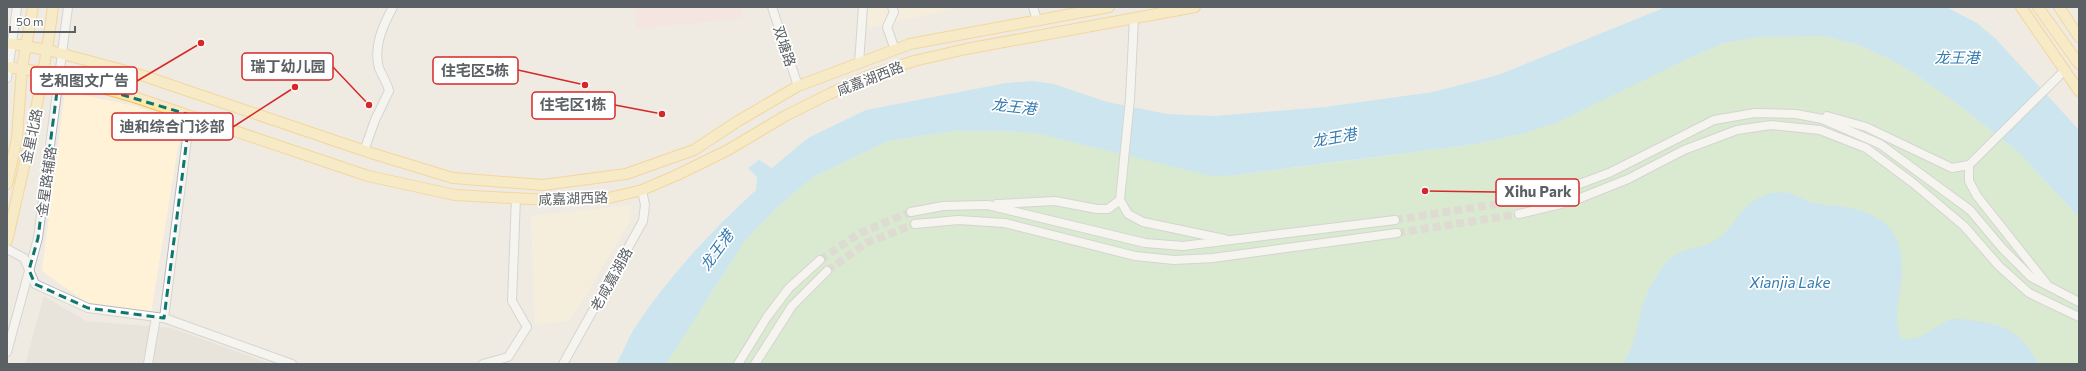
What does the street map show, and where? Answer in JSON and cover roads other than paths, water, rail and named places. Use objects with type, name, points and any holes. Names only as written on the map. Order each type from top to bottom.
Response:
[{"type":"main road","name":"金星北路","points":[[7,184],[17,138],[22,68],[28,45],[33,7]]},
{"type":"main road","name":"金星北路","points":[[7,241],[29,147],[44,72],[53,7]]},
{"type":"main road","name":"咸嘉湖西路","points":[[10,43],[28,45],[141,75],[364,151],[453,178],[543,185],[626,174],[694,150],[738,121],[798,86],[910,44],[1109,7]]},
{"type":"main road","name":"咸嘉湖西路","points":[[8,67],[44,72],[134,96],[368,176],[455,195],[550,200],[609,198],[642,190],[703,163],[785,116],[868,76],[914,61],[966,49],[1195,7]]},
{"type":"main road","points":[[2021,7],[2061,74],[2079,91]]},
{"type":"main road","points":[[2038,7],[2079,64]]},
{"type":"main road","points":[[2058,7],[2079,36]]},
{"type":"street","points":[[7,78],[10,43],[17,7]]},
{"type":"street","name":"金星路辅路","points":[[7,352],[38,238],[68,7]]},
{"type":"street","points":[[364,151],[375,120],[389,91],[379,68],[378,49],[387,18],[393,7]]},
{"type":"street","name":"双塘路","points":[[772,7],[798,86]]},
{"type":"street","points":[[859,63],[863,7]]},
{"type":"street","points":[[892,7],[894,12],[887,27],[895,50]]},
{"type":"street","points":[[1033,7],[1037,20]]},
{"type":"street","points":[[1134,18],[1130,99],[1120,200],[1128,214],[1143,222],[1233,241]]},
{"type":"street","points":[[1516,201],[1564,190],[1609,173],[1714,120],[1755,113],[1810,113],[1826,116],[1866,127],[1952,168],[1971,164],[2061,74]]},
{"type":"street","points":[[1793,114],[1822,119],[1880,144],[1970,210],[2002,248],[2031,277],[2079,302]]},
{"type":"street","points":[[148,364],[160,317],[190,115]]},
{"type":"street","points":[[1519,214],[1573,201],[1628,179],[1684,150],[1737,130],[1771,125],[1820,130],[1866,148],[1913,183],[1964,226],[1999,266],[2030,293],[2079,317]]},
{"type":"street","points":[[1971,164],[1969,181],[1977,196],[2047,285]]},
{"type":"street","name":"老咸嘉湖路","points":[[563,364],[643,221],[644,205],[642,190]]},
{"type":"street","points":[[483,364],[508,357],[527,327],[512,301],[516,198]]},
{"type":"street","points":[[910,212],[943,206],[1055,201],[1097,210],[1108,209],[1120,200]]},
{"type":"street","points":[[988,205],[1145,243],[1183,246],[1395,220]]},
{"type":"street","points":[[915,224],[958,220],[1005,223],[1135,256],[1174,260],[1213,258],[1397,233]]},
{"type":"street","points":[[7,249],[24,258],[35,284],[88,308],[160,317],[292,364]]},
{"type":"street","points":[[738,364],[767,317],[788,288],[820,260]]},
{"type":"street","points":[[755,364],[792,306],[827,271]]},
{"type":"water","name":"龙王港","points":[[1666,7],[1946,7],[1977,23],[1996,39],[2079,130],[2079,217],[2018,152],[1959,105],[1915,74],[1890,59],[1858,45],[1823,36],[1756,37],[1721,44],[1556,123],[1521,134],[1476,144],[1236,175],[1211,176],[1040,134],[1008,131],[954,131],[888,141],[815,176],[777,207],[744,242],[666,364],[616,364],[633,330],[677,271],[723,221],[756,190],[757,177],[748,168],[759,160],[772,168],[808,138],[866,110],[1006,83],[1033,81],[1054,84],[1107,102],[1167,114],[1214,116],[1325,107],[1433,92],[1498,75]]},
{"type":"water","name":"Xianjia Lake","points":[[1773,193],[1788,193],[1814,203],[1853,209],[1877,218],[1886,224],[1893,233],[1901,256],[1902,272],[1897,322],[1901,338],[1909,339],[1922,336],[1940,324],[1954,319],[1985,322],[2012,332],[2026,345],[2039,364],[1622,364],[1634,341],[1642,307],[1647,294],[1656,277],[1667,262],[1681,252],[1711,243],[1716,240],[1731,227],[1740,214],[1752,202]]},
{"type":"tunnel","points":[[1395,220],[1516,201]]},
{"type":"tunnel","points":[[820,260],[860,233],[911,212]]},
{"type":"tunnel","points":[[1397,233],[1519,214]]},
{"type":"tunnel","points":[[827,271],[866,243],[915,224]]},
{"type":"place","name":"艺和图文广告","points":[[201,43]]},
{"type":"place","name":"住宅区5栋","points":[[585,85]]},
{"type":"place","name":"迪和综合门诊部","points":[[295,87]]},
{"type":"place","name":"瑞丁幼儿园","points":[[369,105]]},
{"type":"place","name":"住宅区1栋","points":[[662,114]]},
{"type":"place","name":"Xihu Park","points":[[1425,191]]}]
